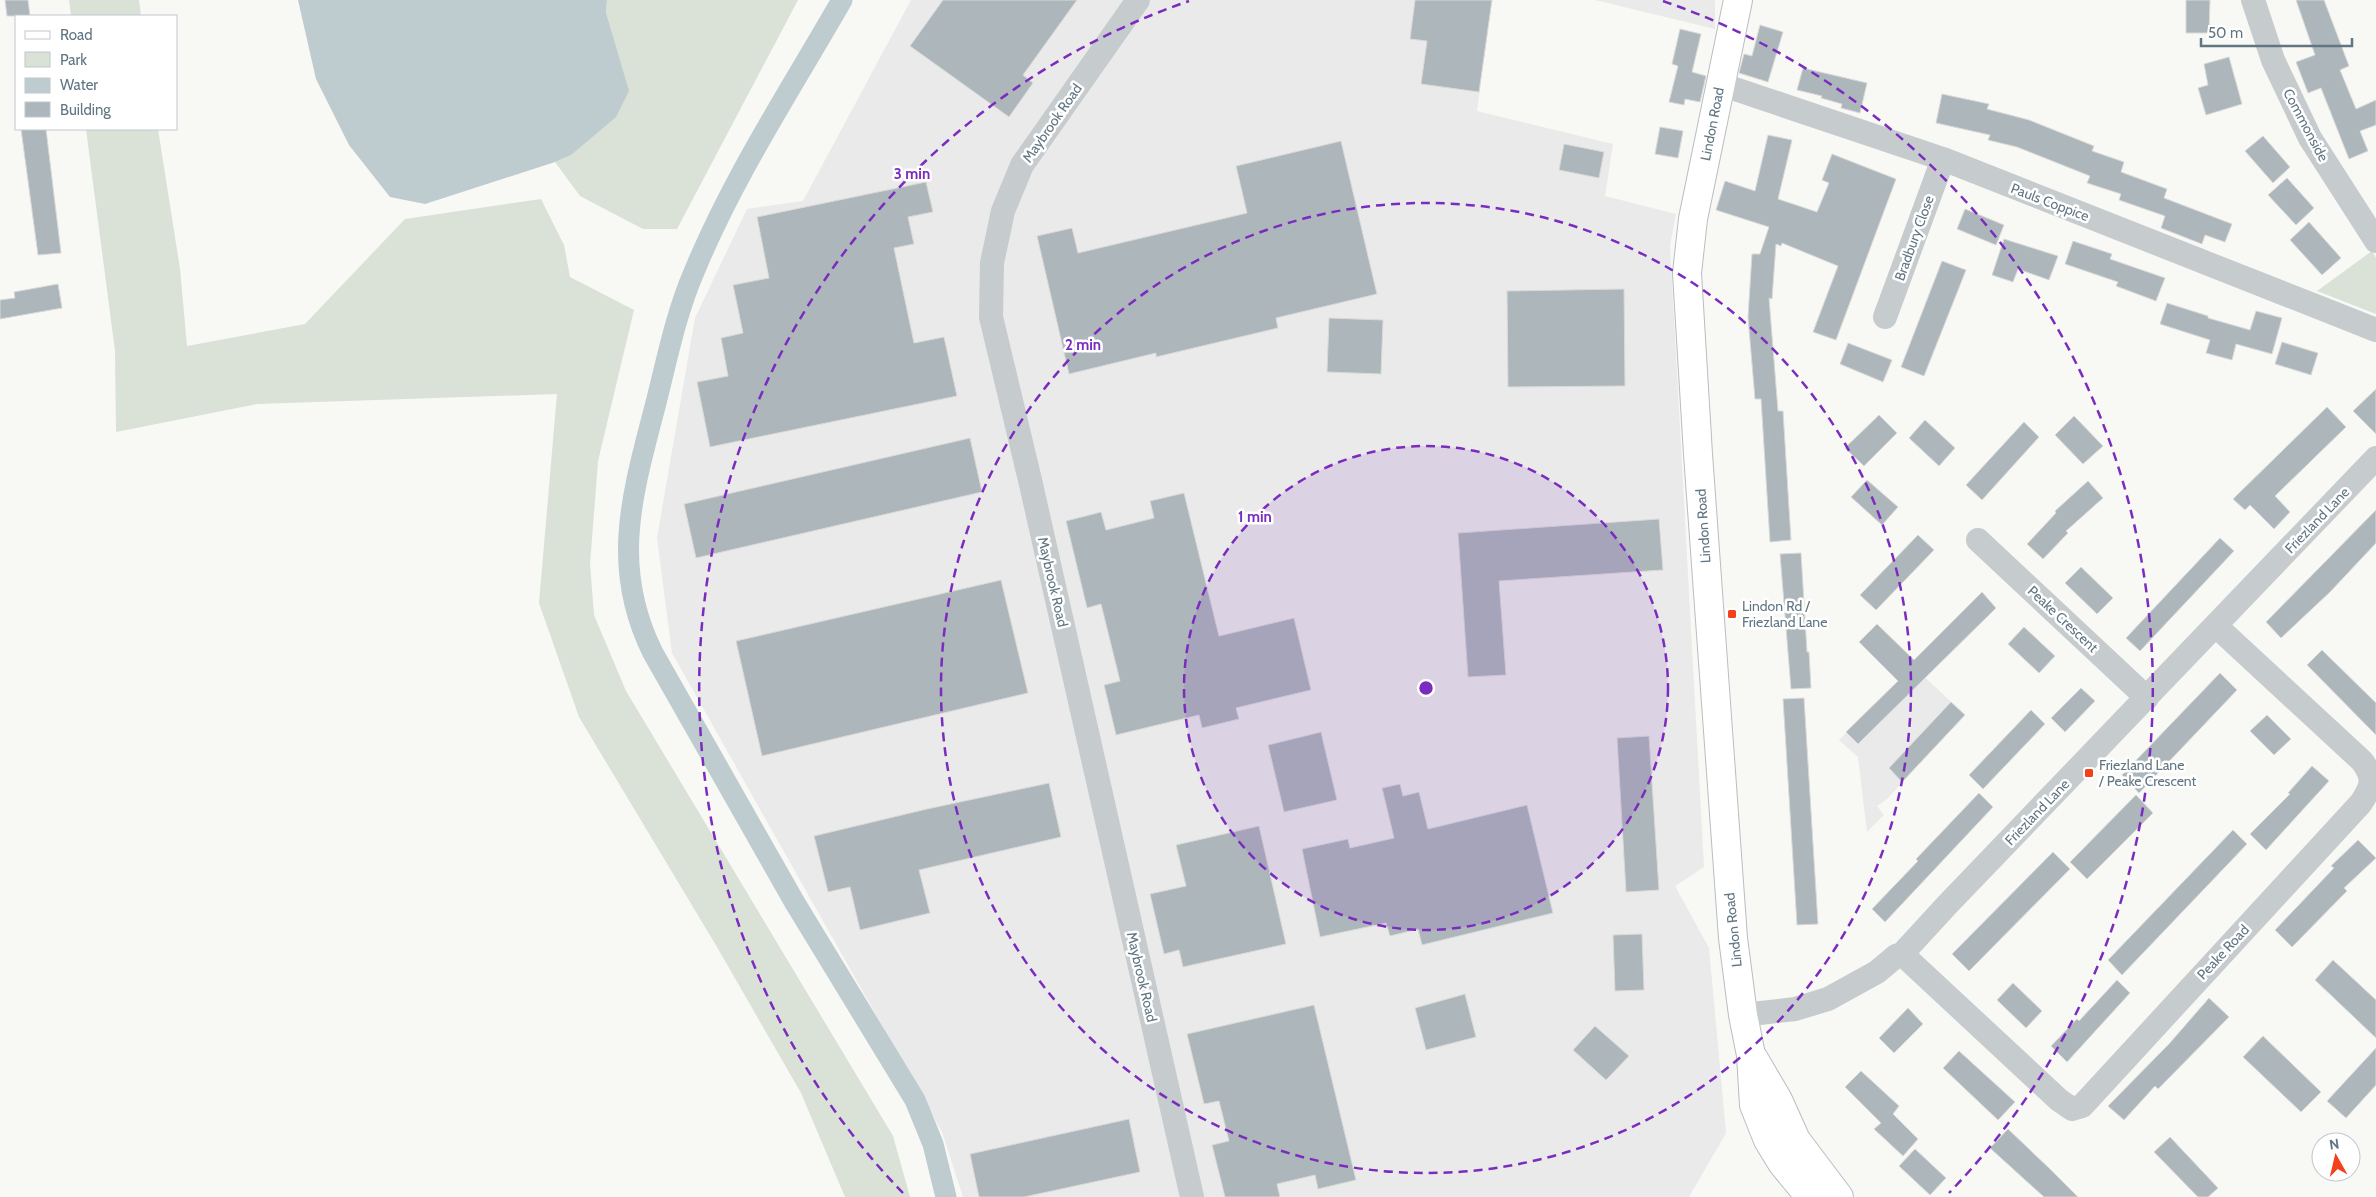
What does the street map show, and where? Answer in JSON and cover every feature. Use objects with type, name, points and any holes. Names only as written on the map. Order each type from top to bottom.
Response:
[{"type":"main road","name":"Lindon Road","points":[[1738,0],[1693,219],[1688,273],[1698,454],[1727,870],[1743,1015],[1752,1055],[1754,1105],[1777,1155],[1806,1189],[1839,1197]]},
{"type":"street","name":"Maybrook Road","points":[[1138,0],[1022,165],[1003,211],[992,263],[991,317],[1046,549],[1192,1197]]},
{"type":"street","name":"Commonside","points":[[2253,0],[2273,60],[2310,138],[2376,241]]},
{"type":"street","name":"Pauls Coppice","points":[[1720,84],[1943,159],[2376,330]]},
{"type":"street","name":"Bradbury Close","points":[[1886,318],[1943,159]]},
{"type":"street","name":"Friezland Lane","points":[[1743,1015],[1795,1009],[1828,999],[1877,972],[1896,956],[1902,954],[2376,458]]},
{"type":"street","name":"Peake Crescent","points":[[1978,540],[2147,698]]},
{"type":"street","name":"Peake Road","points":[[1902,954],[2059,1100],[2072,1109],[2082,1106],[2360,803],[2371,787],[2369,771],[2362,761],[2216,626]]},
{"type":"shaded area","points":[[911,0],[1492,0],[1477,111],[1613,144],[1605,196],[1676,214],[1670,246],[1704,867],[1675,886],[1709,948],[1726,1133],[1689,1197],[963,1197],[942,1132],[672,653],[657,538],[695,318],[747,209],[803,201]]},
{"type":"shaded area","points":[[1595,0],[1715,0],[1715,29]]},
{"type":"shaded area","points":[[1913,666],[1965,715],[1887,799],[1877,806],[1884,815],[1867,832],[1858,757],[1839,740]]},
{"type":"green space","points":[[69,0],[139,0],[141,15],[71,15]]},
{"type":"green space","points":[[607,0],[798,0],[677,229],[643,229],[580,196],[555,162],[571,155],[606,13]]},
{"type":"green space","points":[[86,130],[158,130],[180,269],[187,346],[305,324],[405,219],[541,199],[564,245],[570,277],[634,310],[598,461],[590,564],[594,615],[626,691],[893,1136],[910,1197],[845,1197],[801,1093],[717,947],[579,717],[539,603],[557,394],[257,404],[116,432],[115,351]]},
{"type":"green space","points":[[2372,251],[2376,258],[2376,314],[2317,291]]},
{"type":"water","points":[[298,0],[607,0],[606,13],[629,91],[616,117],[571,155],[555,162],[425,204],[390,197],[349,145],[316,79]]},
{"type":"building","points":[[5,0],[28,0],[30,15],[7,16]]},
{"type":"building","points":[[943,0],[1077,0],[1023,75],[1033,83],[1009,117],[910,46]]},
{"type":"building","points":[[1415,0],[1492,0],[1479,92],[1421,84],[1427,41],[1410,39]]},
{"type":"building","points":[[2186,0],[2210,0],[2209,33],[2186,33]]},
{"type":"building","points":[[2296,0],[2324,0],[2349,66],[2340,70],[2356,109],[2376,100],[2376,125],[2360,131],[2368,151],[2349,159],[2321,88],[2308,93],[2296,62],[2315,55]]},
{"type":"building","points":[[1760,25],[1783,32],[1768,82],[1739,73],[1744,54],[1752,56]]},
{"type":"building","points":[[1680,29],[1701,34],[1692,72],[1706,76],[1700,102],[1685,99],[1684,105],[1669,102],[1678,66],[1672,64]]},
{"type":"building","points":[[2229,57],[2242,104],[2206,115],[2198,88],[2208,85],[2204,64]]},
{"type":"building","points":[[1803,68],[1867,83],[1860,113],[1841,108],[1842,104],[1821,98],[1822,96],[1797,90]]},
{"type":"building","points":[[1942,94],[1989,104],[1987,109],[2029,120],[2094,146],[2092,151],[2124,162],[2121,172],[2167,189],[2164,198],[2232,224],[2225,242],[2205,235],[2202,244],[2161,228],[2165,216],[2119,200],[2121,194],[2087,183],[2090,176],[2017,147],[1988,140],[1990,135],[1936,123]]},
{"type":"building","points":[[1660,127],[1683,131],[1678,158],[1655,154]]},
{"type":"building","points":[[21,130],[46,130],[61,253],[38,255]]},
{"type":"building","points":[[1768,135],[1792,140],[1778,199],[1817,212],[1829,183],[1822,180],[1832,154],[1896,179],[1836,340],[1813,332],[1838,266],[1782,243],[1781,246],[1776,244],[1772,299],[1769,298],[1778,411],[1783,411],[1791,540],[1770,542],[1761,399],[1755,399],[1748,317],[1752,254],[1760,254],[1769,227],[1716,210],[1725,181],[1755,191]]},
{"type":"building","points":[[2263,136],[2290,167],[2273,183],[2245,151]]},
{"type":"building","points":[[1341,141],[1377,294],[1276,318],[1278,328],[1156,357],[1156,353],[1069,374],[1037,236],[1072,228],[1078,253],[1247,213],[1236,166]]},
{"type":"building","points":[[1564,144],[1604,152],[1599,178],[1559,170]]},
{"type":"building","points":[[2287,178],[2314,208],[2296,225],[2268,195]]},
{"type":"building","points":[[926,182],[933,212],[908,217],[914,244],[894,248],[914,343],[944,337],[957,396],[710,447],[697,382],[728,376],[721,338],[743,333],[733,285],[769,278],[757,217]]},
{"type":"building","points":[[1965,209],[2004,225],[1996,245],[1957,229]]},
{"type":"building","points":[[2309,222],[2341,258],[2322,275],[2290,240]]},
{"type":"building","points":[[2004,239],[2058,256],[2049,280],[2018,269],[2013,282],[1992,275]]},
{"type":"building","points":[[2073,241],[2112,254],[2110,259],[2165,278],[2156,301],[2116,286],[2118,282],[2065,264]]},
{"type":"building","points":[[1942,261],[1966,270],[1924,376],[1901,367]]},
{"type":"building","points":[[58,284],[62,308],[0,319],[0,300],[15,298],[14,292]]},
{"type":"building","points":[[1624,289],[1625,386],[1508,387],[1507,291]]},
{"type":"building","points":[[2167,303],[2208,316],[2208,318],[2250,330],[2256,311],[2282,318],[2272,354],[2236,344],[2232,360],[2206,353],[2210,340],[2160,324]]},
{"type":"building","points":[[1329,318],[1383,320],[1381,374],[1327,372]]},
{"type":"building","points":[[2282,342],[2318,353],[2311,375],[2275,364]]},
{"type":"building","points":[[1848,343],[1892,360],[1883,382],[1840,364]]},
{"type":"building","points":[[2376,389],[2376,434],[2353,411]]},
{"type":"building","points":[[2327,407],[2346,427],[2275,496],[2290,512],[2274,529],[2250,505],[2245,510],[2233,499]]},
{"type":"building","points":[[1879,415],[1897,433],[1864,466],[1845,448]]},
{"type":"building","points":[[2074,416],[2103,446],[2083,464],[2055,435]]},
{"type":"building","points":[[1925,420],[1955,448],[1939,466],[1909,438]]},
{"type":"building","points":[[2024,422],[2039,437],[1982,500],[1966,485]]},
{"type":"building","points":[[970,438],[982,492],[696,558],[684,504]]},
{"type":"building","points":[[1867,480],[1898,507],[1882,525],[1851,497]]},
{"type":"building","points":[[2088,481],[2103,498],[2066,531],[2068,533],[2043,559],[2027,544],[2056,513],[2055,511]]},
{"type":"building","points":[[1184,493],[1219,636],[1294,618],[1311,690],[1236,708],[1239,719],[1202,728],[1199,715],[1116,735],[1104,685],[1120,681],[1101,604],[1087,608],[1066,521],[1101,512],[1106,530],[1154,518],[1150,501]]},
{"type":"building","points":[[2376,510],[2376,543],[2330,592],[2281,638],[2266,622]]},
{"type":"building","points":[[1659,519],[1663,570],[1499,581],[1506,675],[1468,677],[1458,533]]},
{"type":"building","points":[[1918,535],[1934,550],[1876,610],[1860,595]]},
{"type":"building","points":[[2220,538],[2234,551],[2140,651],[2126,638]]},
{"type":"building","points":[[1801,553],[1811,688],[1791,689],[1780,554]]},
{"type":"building","points":[[2081,567],[2113,598],[2097,614],[2065,583]]},
{"type":"building","points":[[1001,580],[1028,693],[762,756],[736,641]]},
{"type":"building","points":[[1982,592],[1996,608],[1858,744],[1846,732],[1898,681],[1859,642],[1877,624],[1914,660]]},
{"type":"building","points":[[2024,627],[2055,656],[2039,673],[2008,644]]},
{"type":"building","points":[[2322,650],[2376,703],[2376,735],[2307,665]]},
{"type":"building","points":[[2220,673],[2237,690],[2139,793],[2122,775]]},
{"type":"building","points":[[2081,688],[2095,701],[2065,732],[2051,718]]},
{"type":"building","points":[[1804,698],[1818,924],[1797,925],[1783,699]]},
{"type":"building","points":[[1951,702],[1965,715],[1902,782],[1889,768]]},
{"type":"building","points":[[2031,710],[2045,724],[1983,789],[1969,775]]},
{"type":"building","points":[[2267,715],[2291,739],[2274,755],[2250,731]]},
{"type":"building","points":[[1321,732],[1337,800],[1284,812],[1268,745]]},
{"type":"building","points":[[1649,736],[1659,890],[1626,892],[1617,738]]},
{"type":"building","points":[[2312,766],[2329,781],[2266,850],[2250,834],[2290,794],[2288,793]]},
{"type":"building","points":[[1049,783],[1061,837],[919,870],[930,913],[860,930],[850,887],[828,892],[814,836]]},
{"type":"building","points":[[1400,784],[1403,796],[1419,792],[1428,829],[1527,805],[1553,913],[1422,945],[1418,929],[1390,936],[1386,923],[1320,937],[1302,849],[1348,839],[1350,848],[1394,838],[1382,788]]},
{"type":"building","points":[[1979,793],[1993,807],[1885,922],[1872,909],[1918,861],[1916,859]]},
{"type":"building","points":[[2136,795],[2153,813],[2087,879],[2070,862]]},
{"type":"building","points":[[1259,826],[1286,944],[1183,967],[1179,950],[1164,954],[1150,894],[1186,886],[1176,845]]},
{"type":"building","points":[[2233,830],[2247,844],[2122,975],[2108,960]]},
{"type":"building","points":[[2358,840],[2376,858],[2344,888],[2347,891],[2292,947],[2275,930],[2334,868],[2331,866]]},
{"type":"building","points":[[2053,852],[2070,869],[1969,971],[1952,954]]},
{"type":"building","points":[[1642,934],[1644,990],[1615,991],[1613,935]]},
{"type":"building","points":[[2333,960],[2376,1000],[2376,1038],[2315,980]]},
{"type":"building","points":[[2117,980],[2130,993],[2067,1062],[2051,1046],[2077,1019],[2079,1021]]},
{"type":"building","points":[[2013,983],[2042,1011],[2026,1028],[1997,1000]]},
{"type":"building","points":[[1465,994],[1476,1037],[1426,1050],[1415,1008]]},
{"type":"building","points":[[2209,998],[2229,1017],[2158,1089],[2155,1086],[2124,1120],[2108,1106],[2169,1044]]},
{"type":"building","points":[[1314,1005],[1356,1180],[1318,1189],[1315,1175],[1277,1184],[1280,1197],[1225,1197],[1212,1145],[1229,1141],[1219,1101],[1204,1104],[1187,1034]]},
{"type":"building","points":[[1908,1008],[1923,1024],[1894,1053],[1879,1038]]},
{"type":"building","points":[[1595,1026],[1629,1056],[1606,1080],[1573,1050]]},
{"type":"building","points":[[2263,1036],[2321,1092],[2301,1112],[2243,1057]]},
{"type":"building","points":[[2376,1048],[2376,1085],[2346,1118],[2327,1101]]},
{"type":"building","points":[[1959,1051],[2015,1102],[1998,1120],[1943,1068]]},
{"type":"building","points":[[1861,1071],[1899,1106],[1893,1114],[1918,1139],[1903,1156],[1874,1129],[1881,1123],[1845,1087]]},
{"type":"building","points":[[1129,1119],[1140,1172],[1024,1197],[979,1197],[970,1154]]},
{"type":"building","points":[[2008,1129],[2078,1197],[2044,1197],[1990,1148]]},
{"type":"building","points":[[2170,1137],[2218,1188],[2208,1197],[2198,1197],[2154,1152]]},
{"type":"building","points":[[1915,1149],[1946,1178],[1930,1195],[1899,1166]]},
{"type":"waterway","points":[[842,0],[726,202],[687,290],[670,344],[637,479],[629,536],[629,565],[632,594],[640,623],[653,653],[795,903],[915,1100],[933,1144],[946,1197]]},
{"type":"place","name":"Lindon Rd / Friezland Lane","points":[[1732,614]]},
{"type":"place","name":"Friezland Lane / Peake Crescent","points":[[2089,773]]}]
